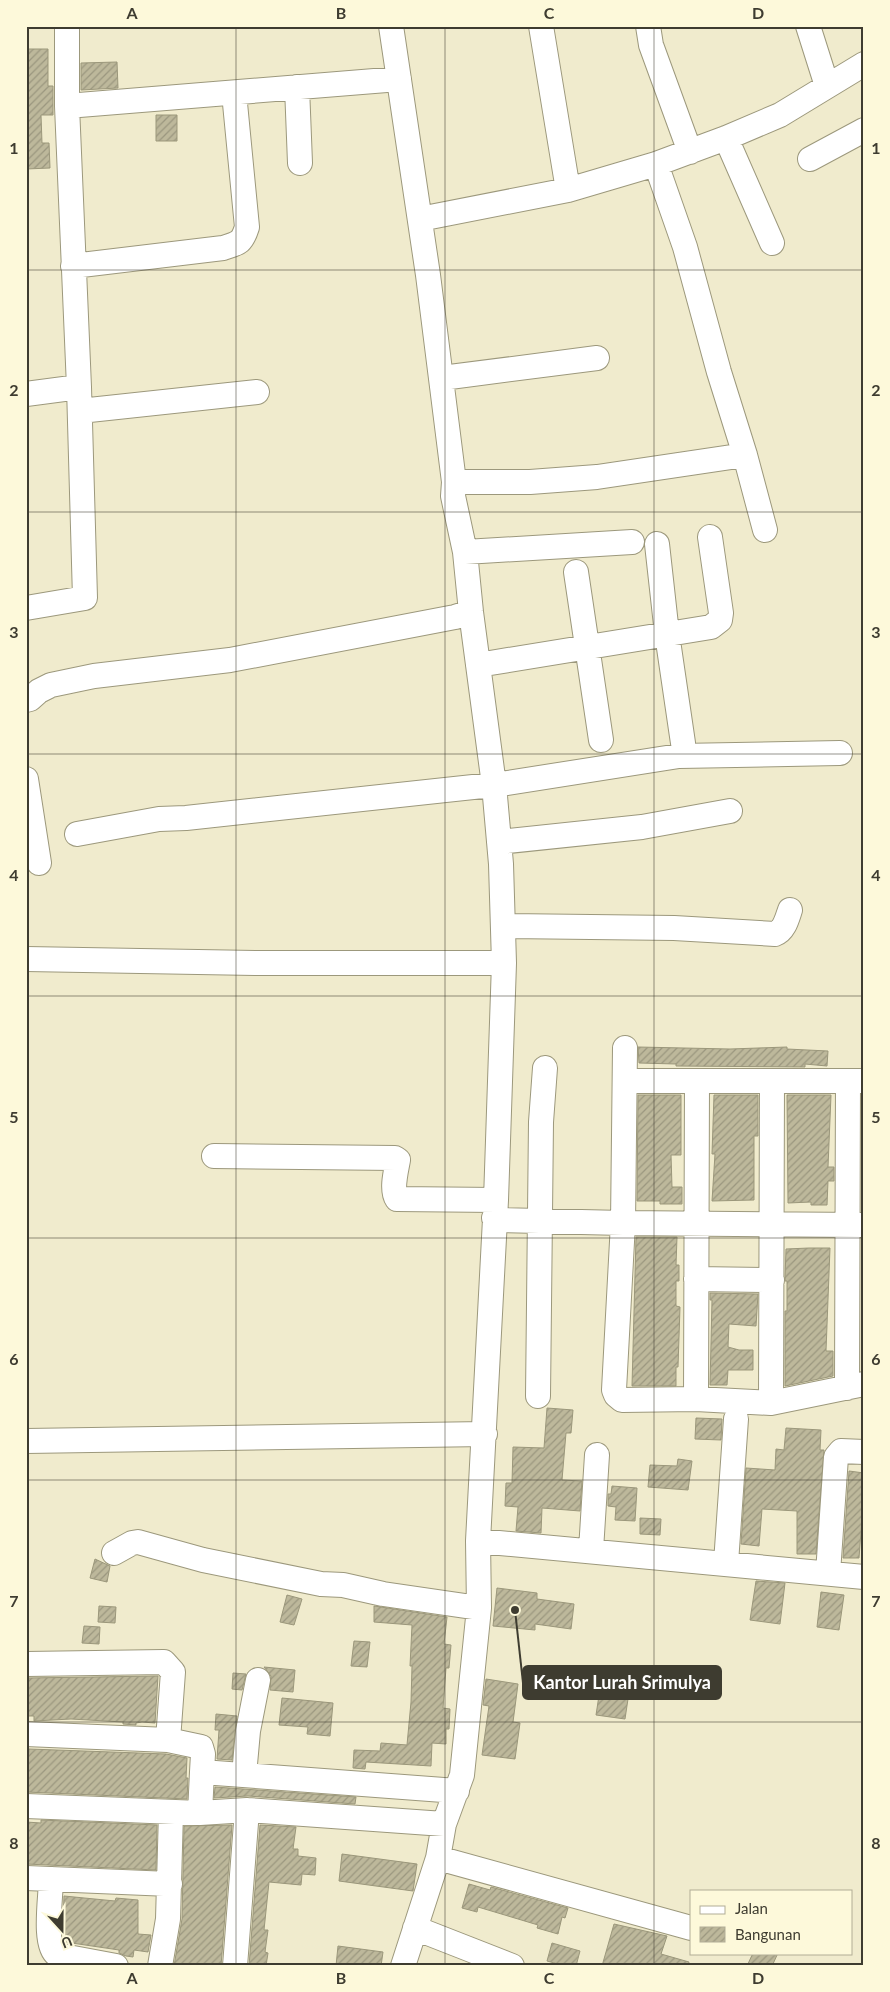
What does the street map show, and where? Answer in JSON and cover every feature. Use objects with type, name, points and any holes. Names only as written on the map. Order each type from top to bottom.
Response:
[{"type":"street","points":[[26,608],[85,598],[80,411],[67,106],[66,26]]},
{"type":"street","points":[[392,26],[420,219],[450,377],[453,496],[465,552],[463,614],[478,666],[495,785],[511,841],[515,926],[495,963],[511,1215],[538,1396]]},
{"type":"street","points":[[541,26],[568,190]]},
{"type":"street","points":[[648,26],[651,45],[690,152]]},
{"type":"street","points":[[808,26],[827,86]]},
{"type":"street","points":[[420,219],[568,190],[656,164],[726,138],[780,115],[827,86],[862,68]]},
{"type":"street","points":[[67,106],[399,79]]},
{"type":"street","points":[[297,88],[300,163]]},
{"type":"street","points":[[73,266],[223,248],[244,239],[247,226],[234,93]]},
{"type":"street","points":[[810,159],[864,130]]},
{"type":"street","points":[[726,138],[772,243]]},
{"type":"street","points":[[656,164],[684,246],[719,372],[746,455],[765,530]]},
{"type":"street","points":[[450,377],[597,358]]},
{"type":"street","points":[[26,394],[79,387]]},
{"type":"street","points":[[80,411],[257,392]]},
{"type":"street","points":[[454,482],[530,482],[597,477],[746,455]]},
{"type":"street","points":[[478,666],[711,626],[720,620],[721,613],[710,538]]},
{"type":"street","points":[[465,552],[632,542]]},
{"type":"street","points":[[657,544],[667,634],[683,743]]},
{"type":"street","points":[[576,572],[601,740]]},
{"type":"street","points":[[26,700],[30,699],[39,690],[52,685],[94,676],[230,660],[463,614]]},
{"type":"street","points":[[77,834],[159,819],[186,818],[495,785],[680,756],[840,753]]},
{"type":"street","points":[[26,779],[39,863]]},
{"type":"street","points":[[511,841],[642,826],[730,811]]},
{"type":"street","points":[[515,926],[674,928],[775,934],[783,928],[790,910]]},
{"type":"street","points":[[26,959],[255,963],[495,963]]},
{"type":"street","points":[[625,1048],[623,1223],[614,1390],[616,1395],[622,1400],[696,1399],[772,1403],[856,1386],[856,1081],[625,1081]]},
{"type":"street","points":[[403,1966],[424,1931],[449,1861],[444,1824],[462,1775],[487,1541],[485,1434],[511,1215],[541,1122],[544,1068]]},
{"type":"street","points":[[696,1399],[697,1081]]},
{"type":"street","points":[[772,1082],[772,1403]]},
{"type":"street","points":[[214,1156],[394,1158],[398,1160],[394,1188],[397,1199],[511,1215],[623,1223],[856,1225]]},
{"type":"street","points":[[696,1279],[772,1280]]},
{"type":"street","points":[[726,1563],[736,1420]]},
{"type":"street","points":[[26,1440],[485,1434]]},
{"type":"street","points":[[828,1573],[836,1457],[841,1451],[864,1452]]},
{"type":"street","points":[[591,1550],[597,1456]]},
{"type":"street","points":[[487,1541],[864,1576]]},
{"type":"street","points":[[114,1553],[132,1543],[138,1542],[203,1560],[321,1584],[343,1585],[383,1594],[479,1608]]},
{"type":"street","points":[[26,1664],[164,1662],[171,1667],[173,1672],[168,1740]]},
{"type":"street","points":[[244,1775],[248,1730],[258,1680]]},
{"type":"street","points":[[26,1734],[168,1740],[202,1747],[200,1813]]},
{"type":"street","points":[[202,1772],[457,1791]]},
{"type":"street","points":[[26,1806],[200,1813],[247,1810],[444,1824]]},
{"type":"street","points":[[235,1966],[247,1810]]},
{"type":"street","points":[[160,1966],[168,1920],[171,1812]]},
{"type":"street","points":[[449,1861],[690,1928]]},
{"type":"street","points":[[26,1878],[170,1884]]},
{"type":"street","points":[[52,1880],[49,1939],[52,1952],[57,1955],[116,1966]]},
{"type":"street","points":[[424,1931],[512,1966]]},
{"type":"building","points":[[26,49],[48,49],[48,86],[53,86],[53,115],[41,115],[42,143],[49,143],[50,168],[26,169]]},
{"type":"building","points":[[117,62],[118,88],[81,90],[81,63]]},
{"type":"building","points":[[156,115],[177,115],[177,141],[156,141]]},
{"type":"building","points":[[638,1047],[730,1049],[787,1047],[787,1049],[828,1051],[827,1066],[805,1064],[805,1067],[676,1066],[676,1064],[639,1063]]},
{"type":"building","points":[[638,1095],[681,1095],[681,1155],[671,1155],[672,1187],[682,1187],[682,1204],[660,1204],[660,1201],[637,1201]]},
{"type":"building","points":[[714,1095],[758,1095],[758,1136],[754,1136],[754,1200],[712,1201],[715,1154],[712,1154]]},
{"type":"building","points":[[787,1095],[831,1095],[828,1167],[834,1167],[834,1181],[828,1181],[827,1205],[811,1205],[811,1202],[788,1203]]},
{"type":"building","points":[[636,1237],[677,1237],[676,1265],[679,1265],[679,1281],[676,1281],[676,1306],[680,1307],[676,1386],[632,1386]]},
{"type":"building","points":[[830,1248],[826,1351],[833,1351],[833,1376],[785,1386],[786,1249]]},
{"type":"building","points":[[710,1293],[758,1294],[756,1326],[729,1324],[728,1347],[739,1350],[753,1350],[753,1370],[728,1370],[727,1385],[710,1385],[712,1300],[710,1300]]},
{"type":"building","points":[[547,1408],[573,1410],[571,1433],[566,1433],[562,1480],[582,1481],[580,1511],[542,1508],[541,1533],[516,1531],[518,1507],[505,1506],[506,1483],[512,1483],[513,1447],[544,1448]]},
{"type":"building","points":[[696,1418],[722,1419],[721,1440],[695,1439]]},
{"type":"building","points":[[786,1428],[821,1430],[820,1450],[824,1450],[816,1554],[797,1554],[797,1511],[762,1509],[759,1546],[741,1544],[746,1468],[775,1470],[776,1449],[784,1450]]},
{"type":"building","points":[[678,1459],[692,1461],[688,1490],[648,1487],[650,1465],[677,1466]]},
{"type":"building","points":[[849,1471],[864,1473],[863,1519],[859,1558],[843,1558]]},
{"type":"building","points":[[612,1486],[637,1488],[635,1521],[615,1520],[616,1507],[608,1506],[608,1494],[611,1494]]},
{"type":"building","points":[[640,1518],[661,1519],[660,1535],[640,1534]]},
{"type":"building","points":[[95,1559],[110,1566],[107,1582],[90,1578]]},
{"type":"building","points":[[756,1581],[785,1583],[780,1624],[750,1620]]},
{"type":"building","points":[[497,1588],[537,1593],[537,1599],[574,1604],[571,1629],[535,1624],[535,1630],[493,1626]]},
{"type":"building","points":[[821,1592],[844,1595],[839,1630],[817,1627]]},
{"type":"building","points":[[287,1595],[302,1599],[294,1625],[280,1622]]},
{"type":"building","points":[[99,1606],[116,1607],[115,1623],[98,1622]]},
{"type":"building","points":[[374,1606],[447,1617],[444,1644],[451,1645],[449,1668],[446,1668],[443,1708],[450,1709],[449,1729],[446,1729],[446,1744],[432,1743],[431,1766],[366,1762],[365,1769],[353,1768],[354,1750],[380,1751],[381,1743],[407,1745],[411,1702],[412,1625],[374,1622]]},
{"type":"building","points":[[84,1626],[100,1627],[99,1644],[82,1643]]},
{"type":"building","points":[[354,1641],[370,1642],[367,1667],[351,1666]]},
{"type":"building","points":[[264,1667],[295,1670],[293,1692],[270,1690],[271,1676]]},
{"type":"building","points":[[599,1669],[621,1672],[617,1697],[628,1699],[625,1719],[596,1715],[600,1689],[596,1689]]},
{"type":"building","points":[[233,1673],[246,1674],[242,1690],[232,1689]]},
{"type":"building","points":[[158,1676],[155,1723],[142,1722],[136,1723],[136,1725],[123,1724],[123,1722],[71,1719],[34,1721],[34,1716],[26,1716],[26,1678]]},
{"type":"building","points":[[486,1679],[518,1684],[513,1722],[520,1723],[515,1759],[482,1755],[489,1706],[483,1705]]},
{"type":"building","points":[[282,1698],[333,1703],[330,1736],[307,1734],[308,1727],[279,1725]]},
{"type":"building","points":[[216,1714],[237,1716],[232,1760],[217,1759],[219,1730],[215,1730]]},
{"type":"building","points":[[29,1749],[166,1754],[187,1758],[187,1799],[26,1792]]},
{"type":"building","points":[[215,1787],[356,1797],[355,1804],[248,1796],[214,1798]]},
{"type":"building","points":[[41,1820],[157,1825],[156,1870],[26,1864],[26,1822],[41,1823]]},
{"type":"building","points":[[232,1825],[221,1966],[174,1966],[182,1919],[184,1826]]},
{"type":"building","points":[[260,1825],[296,1827],[293,1849],[298,1849],[298,1856],[316,1858],[315,1875],[302,1874],[301,1885],[269,1882],[264,1930],[268,1930],[265,1952],[268,1953],[266,1966],[249,1966]]},
{"type":"building","points":[[342,1854],[417,1864],[413,1891],[339,1881]]},
{"type":"building","points":[[469,1884],[490,1890],[491,1887],[568,1908],[565,1918],[562,1917],[558,1934],[537,1928],[538,1925],[478,1907],[477,1912],[462,1908]]},
{"type":"building","points":[[64,1896],[115,1901],[116,1898],[138,1900],[138,1934],[151,1935],[148,1952],[134,1950],[133,1957],[119,1953],[119,1950],[65,1942],[65,1923],[63,1922]]},
{"type":"building","points":[[614,1924],[667,1936],[661,1954],[689,1962],[688,1966],[602,1966]]},
{"type":"building","points":[[552,1943],[580,1951],[576,1966],[565,1966],[547,1961]]},
{"type":"building","points":[[338,1946],[383,1952],[381,1966],[336,1966]]},
{"type":"building","points":[[753,1954],[778,1954],[772,1966],[747,1966]]},
{"type":"place","name":"Kantor Lurah Srimulya","points":[[515,1610]]}]
